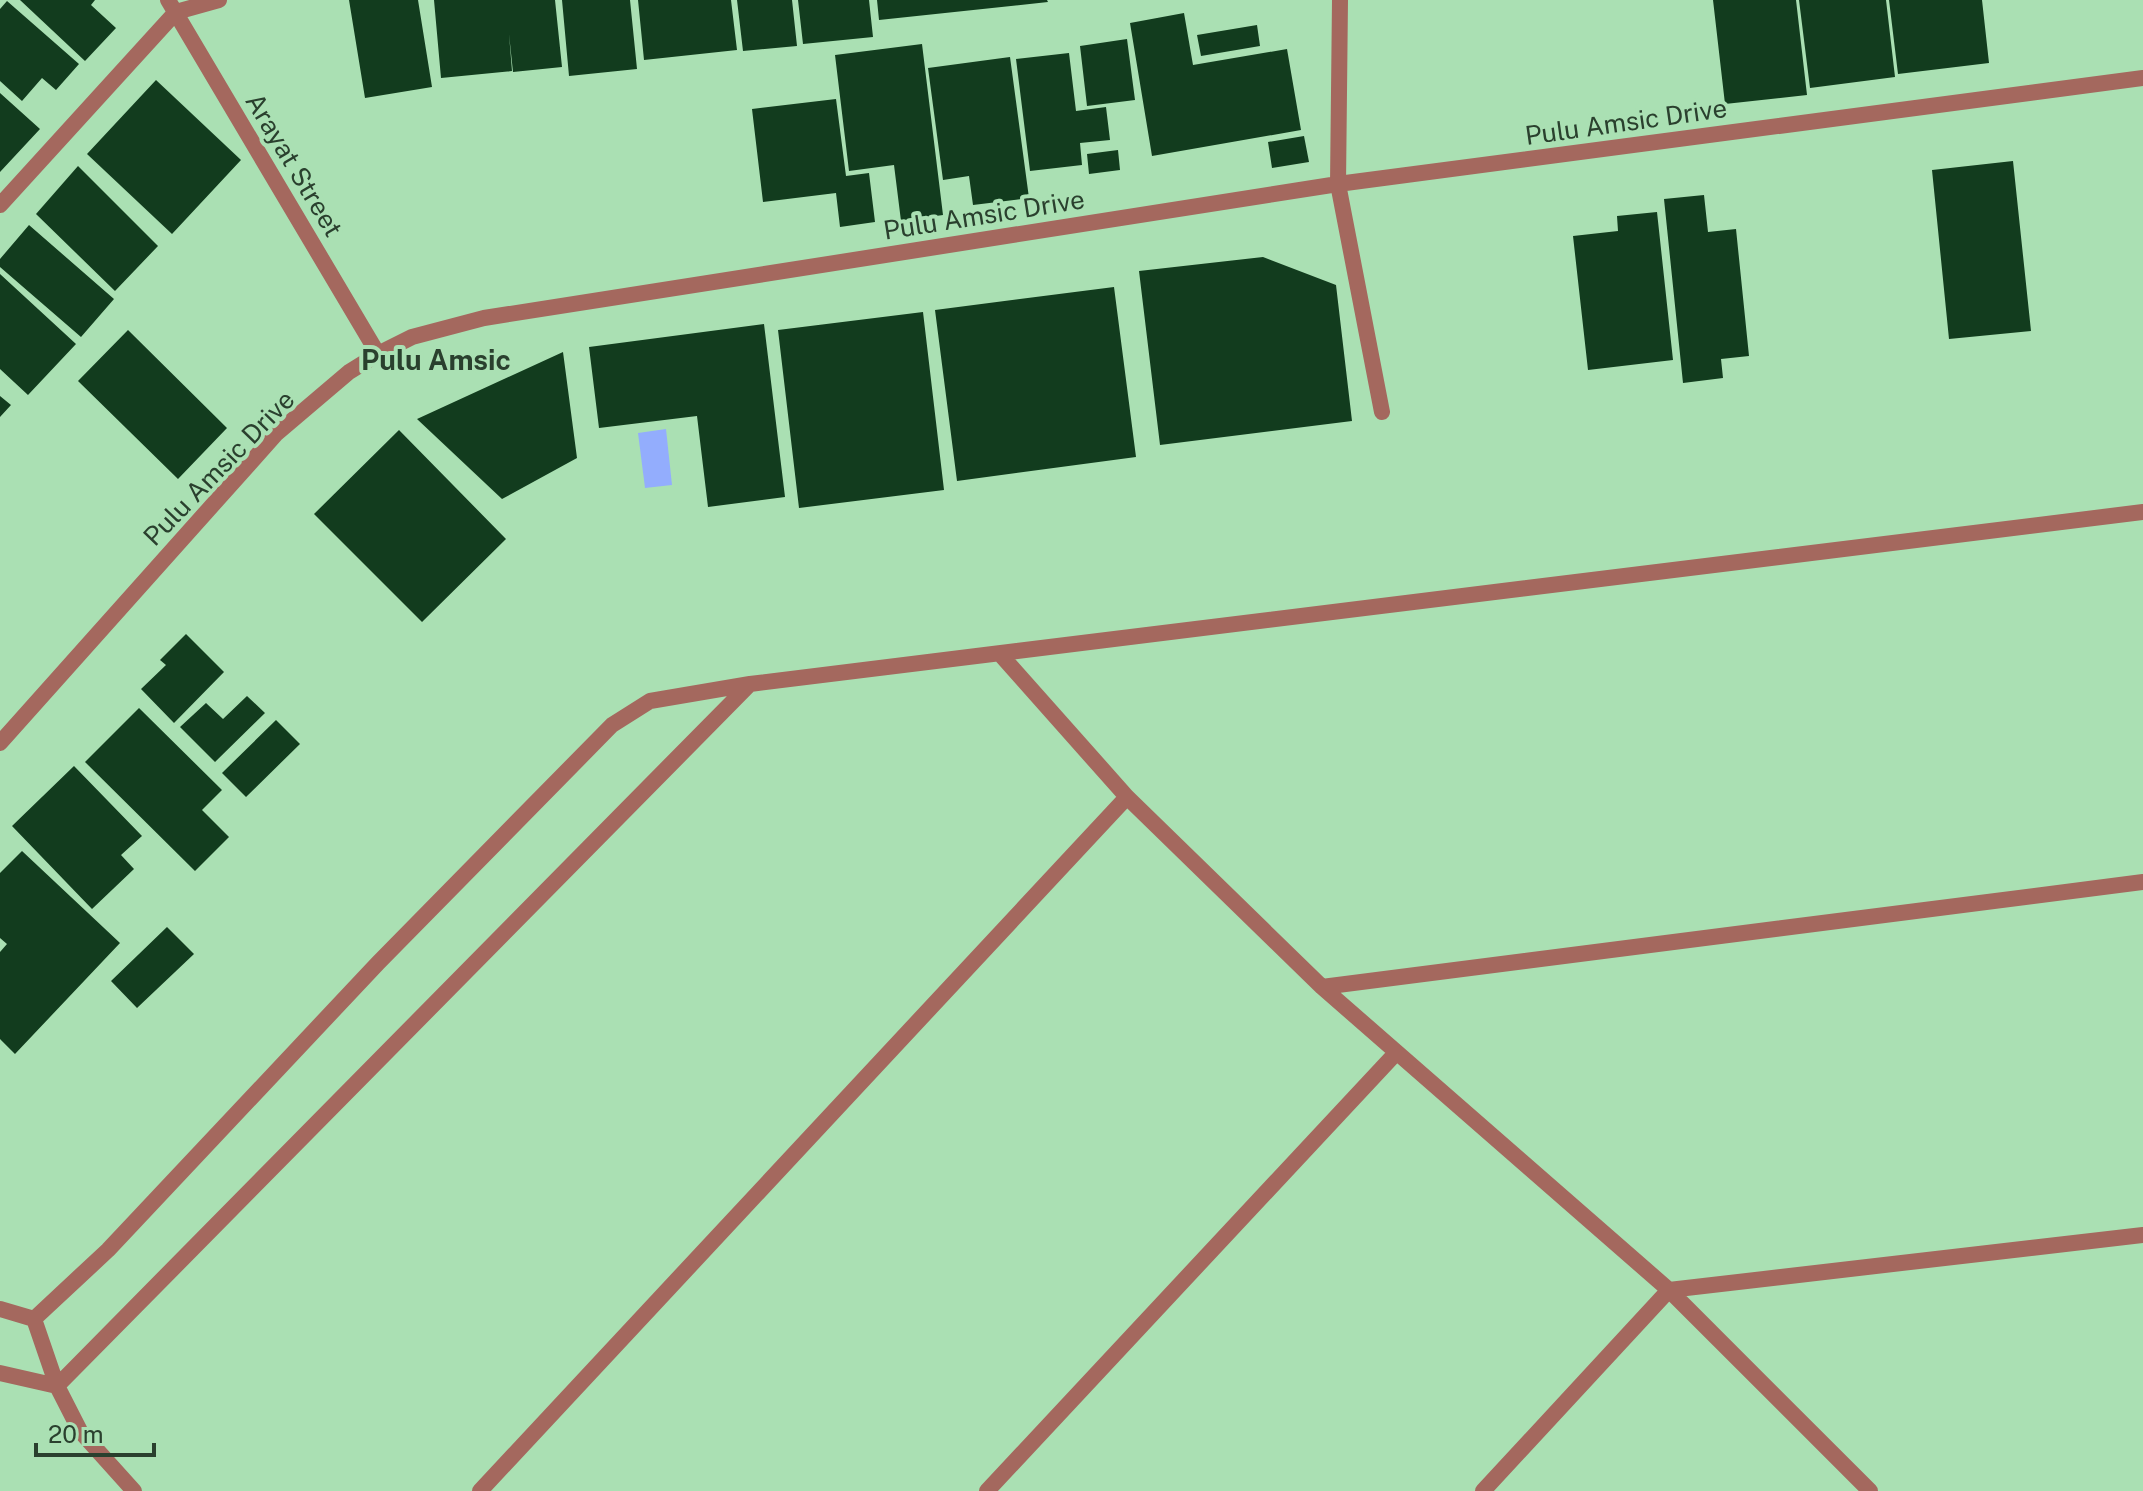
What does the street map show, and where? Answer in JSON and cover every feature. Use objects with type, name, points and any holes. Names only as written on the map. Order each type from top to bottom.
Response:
[{"type":"street","points":[[0,205],[172,6],[219,0]]},
{"type":"street","points":[[1340,0],[1338,184],[1382,412]]},
{"type":"street","name":"Arayat Street","points":[[172,6],[378,354]]},
{"type":"street","name":"Pulu Amsic Drive","points":[[0,743],[276,434],[349,372],[412,337],[484,318],[1338,184],[2143,78]]},
{"type":"street","points":[[34,1319],[108,1250],[378,963],[612,725],[650,701],[750,684],[2143,512]]},
{"type":"street","points":[[1000,654],[1127,797],[1322,987],[1669,1290],[1870,1491]]},
{"type":"street","points":[[57,1386],[750,684]]},
{"type":"street","points":[[480,1491],[1127,797]]},
{"type":"street","points":[[1322,987],[2143,882]]},
{"type":"street","points":[[987,1491],[1396,1053]]},
{"type":"street","points":[[1483,1491],[1669,1290],[2143,1235]]},
{"type":"street","points":[[0,1309],[34,1319]]},
{"type":"street","points":[[34,1319],[57,1386],[80,1431],[134,1491]]},
{"type":"street","points":[[0,1373],[57,1386]]},
{"type":"water","points":[[666,429],[672,485],[645,488],[638,433]]},
{"type":"building","points":[[20,0],[95,0],[91,5],[116,28],[85,61]]},
{"type":"building","points":[[349,0],[418,0],[432,87],[365,98]]},
{"type":"building","points":[[434,0],[555,0],[562,67],[513,72],[509,34],[512,71],[441,78]]},
{"type":"building","points":[[562,0],[630,0],[637,69],[569,76]]},
{"type":"building","points":[[638,0],[731,0],[737,50],[644,60]]},
{"type":"building","points":[[737,0],[792,0],[797,46],[743,51]]},
{"type":"building","points":[[798,0],[869,0],[873,37],[803,44]]},
{"type":"building","points":[[877,0],[1047,0],[1048,2],[879,20]]},
{"type":"building","points":[[1713,0],[1796,0],[1807,95],[1725,104]]},
{"type":"building","points":[[1799,0],[1886,0],[1895,77],[1810,88]]},
{"type":"building","points":[[1889,0],[1982,0],[1989,63],[1898,74]]},
{"type":"building","points":[[7,1],[79,64],[56,90],[42,78],[22,101],[0,81],[0,9]]},
{"type":"building","points":[[1184,13],[1193,65],[1287,49],[1301,130],[1152,156],[1130,23]]},
{"type":"building","points":[[1257,25],[1260,46],[1201,56],[1197,35]]},
{"type":"building","points":[[1127,39],[1135,100],[1087,106],[1080,46]]},
{"type":"building","points":[[922,44],[943,215],[901,221],[894,165],[849,171],[835,55]]},
{"type":"building","points":[[1069,53],[1076,111],[1106,107],[1110,140],[1080,143],[1082,165],[1030,171],[1016,59]]},
{"type":"building","points":[[1010,57],[1029,198],[973,205],[969,176],[943,180],[928,68]]},
{"type":"building","points":[[156,80],[241,160],[172,234],[87,154]]},
{"type":"building","points":[[0,93],[40,129],[0,172]]},
{"type":"building","points":[[836,99],[846,176],[869,173],[875,222],[840,227],[836,193],[763,202],[752,109]]},
{"type":"building","points":[[1304,136],[1309,162],[1272,168],[1268,142]]},
{"type":"building","points":[[1118,150],[1120,170],[1089,174],[1087,154]]},
{"type":"building","points":[[2013,161],[2031,331],[1949,339],[1932,170]]},
{"type":"building","points":[[78,166],[158,246],[115,291],[36,214]]},
{"type":"building","points":[[1704,195],[1708,232],[1736,229],[1749,356],[1721,359],[1723,378],[1683,383],[1664,199]]},
{"type":"building","points":[[1657,212],[1673,360],[1588,370],[1573,236],[1618,231],[1617,216]]},
{"type":"building","points":[[29,225],[114,299],[81,337],[0,267],[0,259]]},
{"type":"building","points":[[1263,257],[1336,285],[1352,421],[1160,445],[1139,271]]},
{"type":"building","points":[[0,274],[76,344],[28,395],[0,369]]},
{"type":"building","points":[[1114,287],[1136,457],[957,481],[935,310]]},
{"type":"building","points":[[923,312],[944,490],[799,508],[778,330]]},
{"type":"building","points":[[764,324],[785,497],[708,507],[697,416],[599,428],[589,347]]},
{"type":"building","points":[[128,330],[227,428],[178,479],[78,381]]},
{"type":"building","points":[[563,352],[577,458],[502,499],[417,419]]},
{"type":"building","points":[[0,396],[11,405],[0,417]]},
{"type":"building","points":[[399,430],[506,539],[422,622],[314,514]]},
{"type":"building","points":[[186,634],[224,672],[174,723],[141,689],[166,665],[160,660]]},
{"type":"building","points":[[247,696],[265,713],[215,762],[180,727],[206,703],[223,719]]},
{"type":"building","points":[[139,708],[222,790],[202,810],[229,837],[195,871],[85,762]]},
{"type":"building","points":[[276,720],[300,744],[246,797],[222,773]]},
{"type":"building","points":[[74,766],[142,836],[121,855],[134,869],[92,909],[12,826]]},
{"type":"building","points":[[22,851],[120,943],[15,1054],[0,1039],[0,952],[7,944],[0,938],[0,873]]},
{"type":"building","points":[[167,927],[194,954],[137,1008],[111,981]]},
{"type":"district","name":"Pulu Amsic","points":[[436,360]]}]
